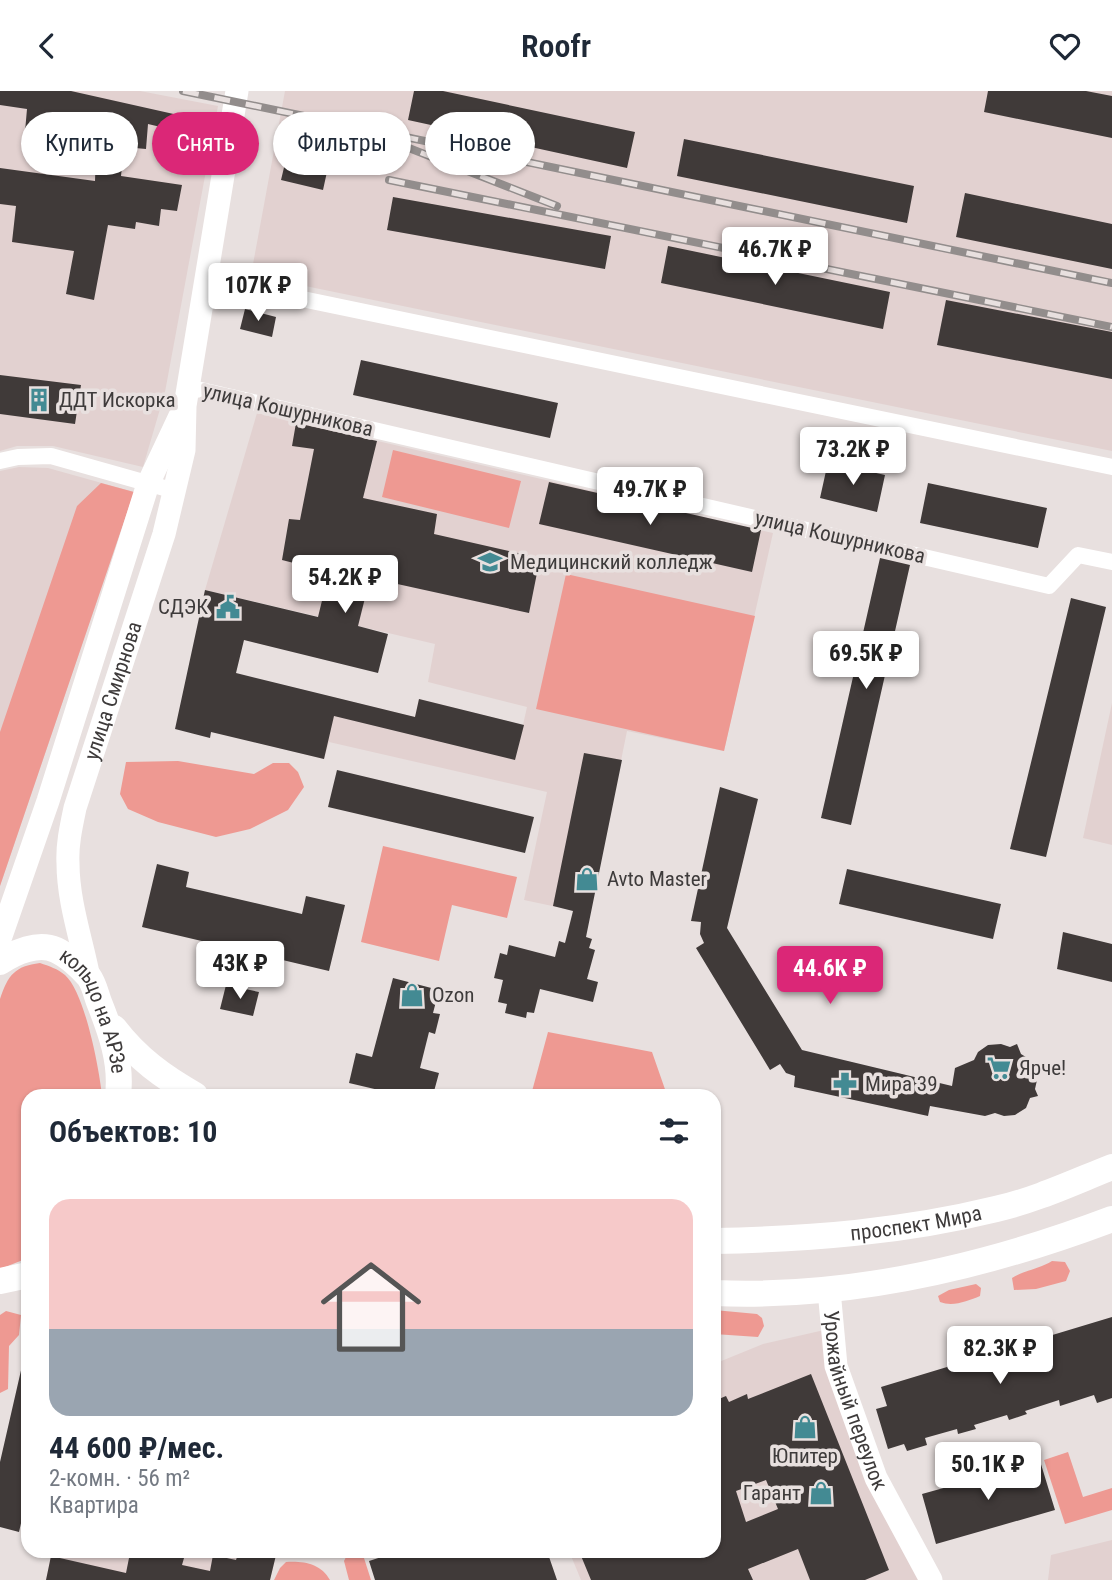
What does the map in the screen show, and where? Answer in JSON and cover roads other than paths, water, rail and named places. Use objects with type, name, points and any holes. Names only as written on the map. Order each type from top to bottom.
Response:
[{"type":"main road","name":"улица Смирнова","points":[[89,978],[70,890],[69,839],[75,809],[164,534],[175,491],[184,450],[186,396],[237,91]]},
{"type":"main road","name":"улица Смирнова","points":[[0,939],[48,801],[148,484],[186,396]]},
{"type":"main road","name":"кольцо на АРЗе","points":[[0,962],[34,947],[54,949],[73,962],[89,978],[117,1055],[119,1089]]},
{"type":"main road","points":[[106,1019],[128,1047],[145,1062],[186,1089]]},
{"type":"main road","name":"проспект Мира","points":[[721,1241],[866,1234],[996,1209],[1112,1167]]},
{"type":"main road","points":[[721,1293],[829,1290],[906,1278],[972,1265],[1112,1219]]},
{"type":"main road","name":"Урожайный переулок","points":[[829,1290],[836,1367],[840,1379],[876,1478],[931,1580]]},
{"type":"street","points":[[206,279],[1112,467]]},
{"type":"street","name":"улица Кошурникова","points":[[186,396],[1049,586],[1078,555],[1112,562]]},
{"type":"street","points":[[0,461],[18,457],[51,457],[175,491]]},
{"type":"railway","points":[[183,91],[1112,283]]},
{"type":"railway","points":[[411,149],[557,206]]},
{"type":"railway","points":[[389,180],[1112,327]]},
{"type":"place","name":"ДДТ Искорка","points":[[39,400]]},
{"type":"place","name":"Медицинский колледж","points":[[490,562]]},
{"type":"place","name":"СДЭК","points":[[228,607]]},
{"type":"place","name":"Avto Master","points":[[587,879]]},
{"type":"place","name":"Ozon","points":[[412,995]]},
{"type":"place","name":"Ярче!","points":[[999,1068]]},
{"type":"place","name":"Мира 39","points":[[845,1084]]},
{"type":"place","name":"Юпитер","points":[[805,1427]]},
{"type":"place","name":"Гарант","points":[[821,1493]]}]
